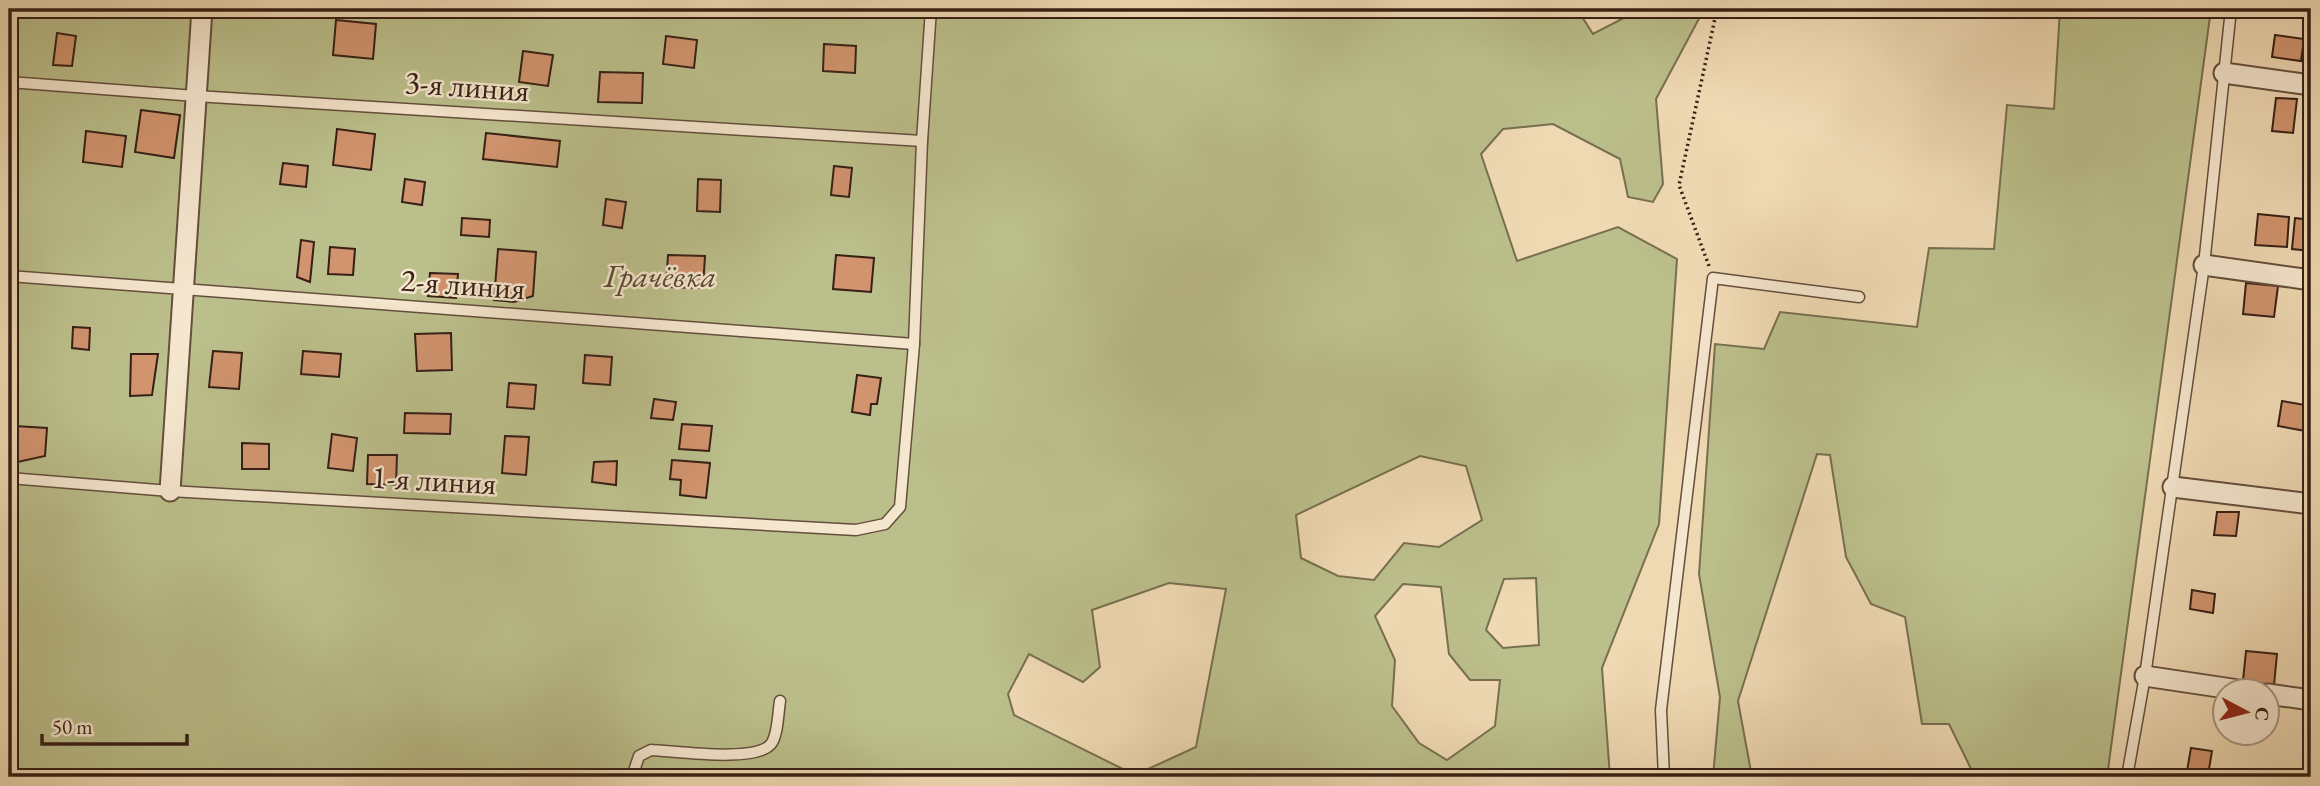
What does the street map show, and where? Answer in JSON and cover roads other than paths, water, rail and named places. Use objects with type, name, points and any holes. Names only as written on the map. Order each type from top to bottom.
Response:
[{"type":"street","points":[[170,491],[202,9]]},
{"type":"street","points":[[2224,74],[2311,85]]},
{"type":"street","points":[[2204,265],[2311,280]]},
{"type":"street","points":[[2173,487],[2311,505]]},
{"type":"street","points":[[2145,676],[2212,685]]},
{"type":"street","points":[[2282,696],[2311,700]]},
{"type":"lane","points":[[914,344],[922,141],[931,9]]},
{"type":"lane","points":[[2127,777],[2145,676],[2204,265],[2231,9]]},
{"type":"lane","name":"3-я линия","points":[[9,82],[922,141]]},
{"type":"lane","name":"2-я линия","points":[[9,276],[914,344]]},
{"type":"lane","points":[[1664,777],[1661,710],[1713,278],[1859,298]]},
{"type":"lane","name":"1-я линия","points":[[9,478],[170,491],[856,530],[885,524],[900,507],[914,344]]},
{"type":"lane","points":[[632,777],[639,756],[651,750],[744,755],[763,752],[772,743],[780,701]]},
{"type":"park label","name":"Грачёвка","points":[[660,276]]}]
